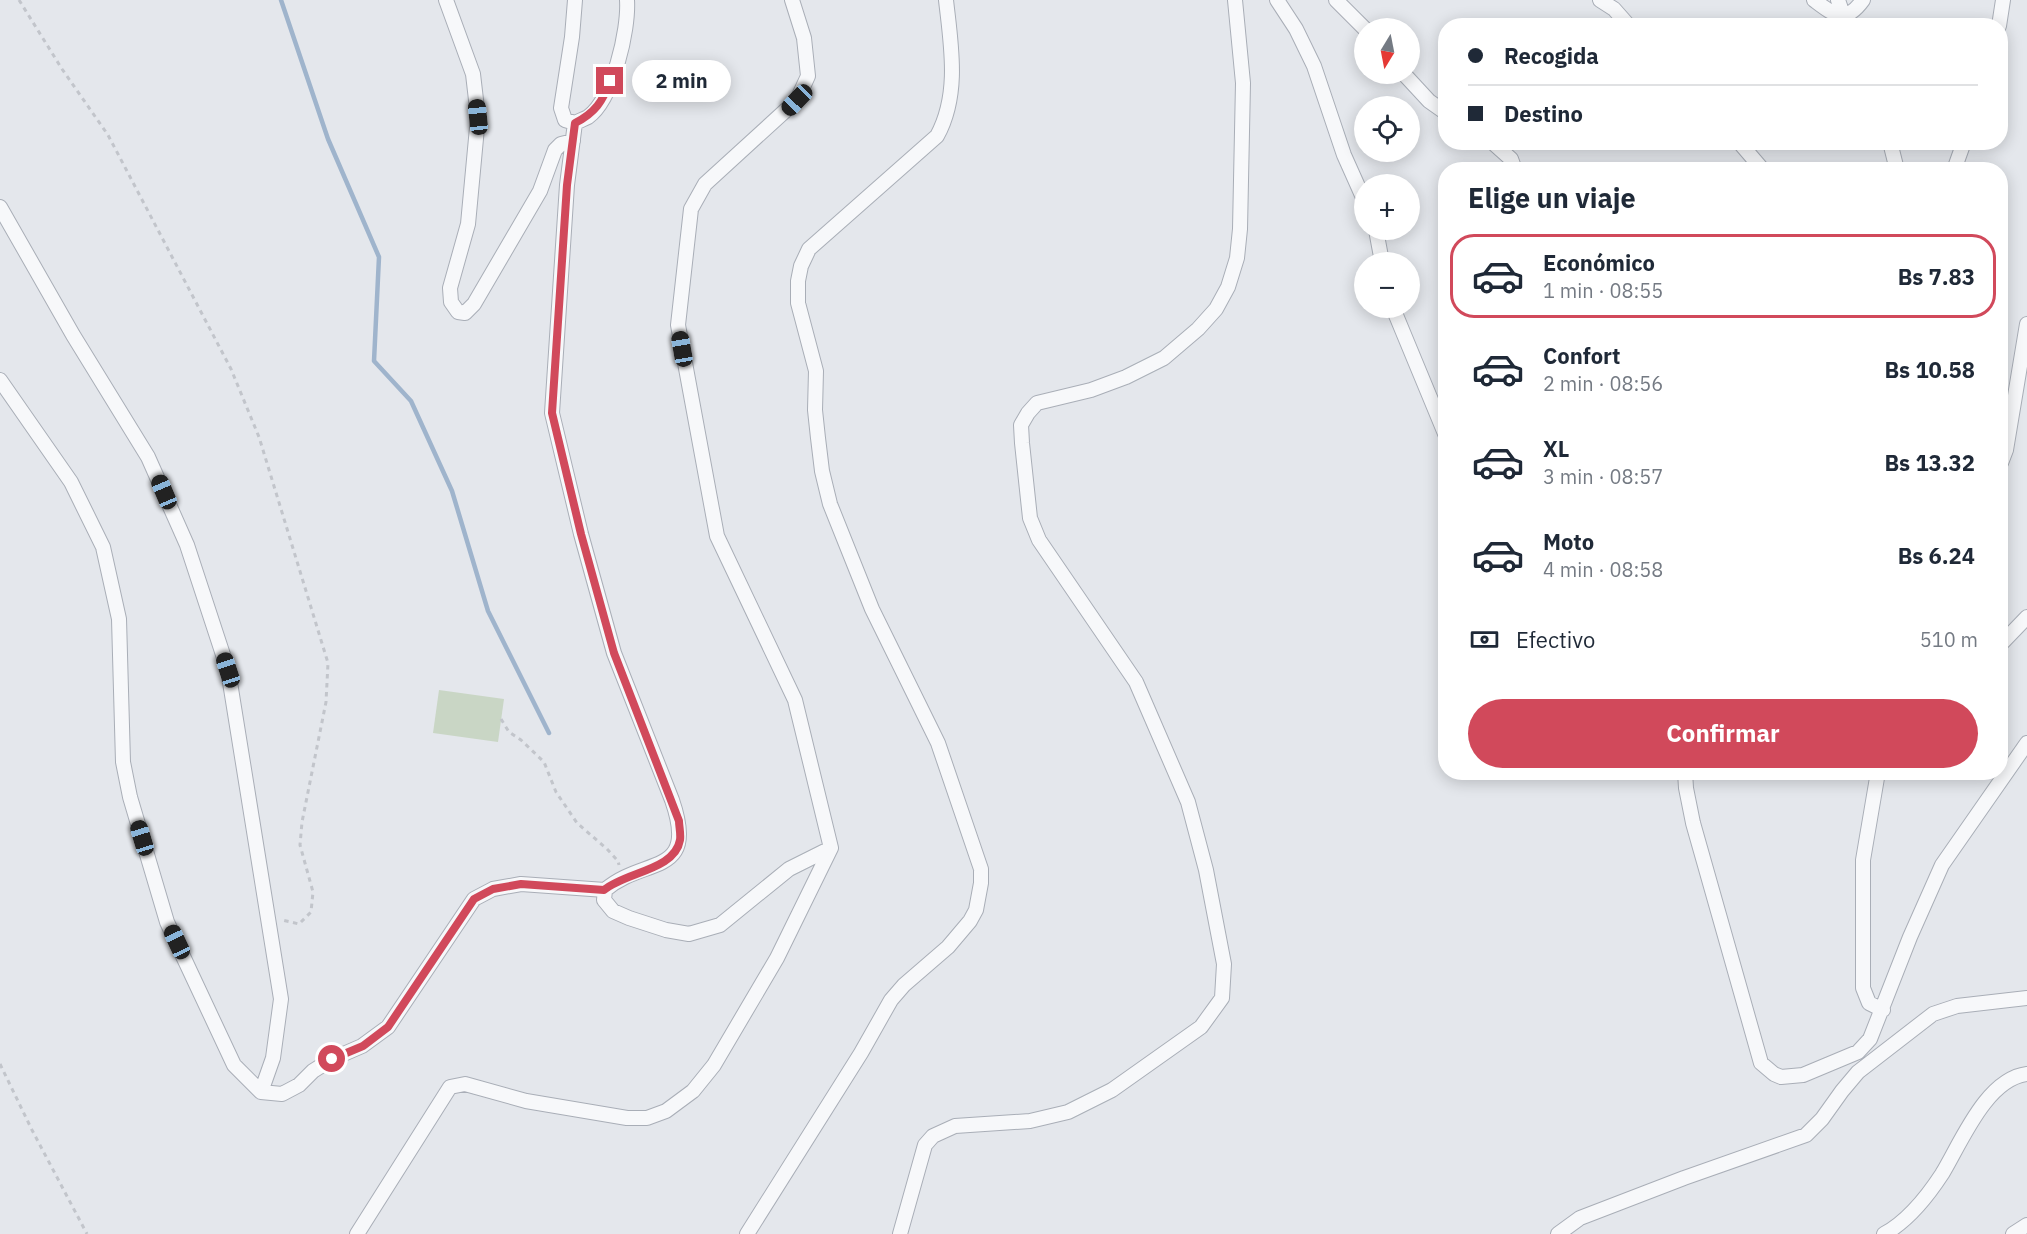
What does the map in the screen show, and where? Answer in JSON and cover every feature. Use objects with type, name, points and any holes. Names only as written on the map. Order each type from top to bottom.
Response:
[{"type":"street","points":[[446,0],[473,74],[478,117],[468,224],[450,288],[451,302],[458,312],[465,313],[474,304],[540,191],[555,150],[561,144],[573,141]]},
{"type":"street","points":[[575,0],[572,38],[561,108],[566,120],[575,123],[589,116],[604,97],[624,39],[627,0]]},
{"type":"street","points":[[357,1234],[450,1087],[465,1084],[526,1101],[627,1118],[646,1118],[666,1111],[693,1091],[714,1065],[777,958],[831,848],[795,700],[717,536],[678,325],[691,209],[705,184],[797,100],[808,76],[804,38],[792,0]]},
{"type":"street","points":[[747,1234],[861,1053],[891,1000],[904,984],[948,946],[970,921],[979,898],[981,869],[938,743],[872,609],[830,504],[822,471],[815,410],[816,371],[798,303],[799,273],[809,249],[937,136],[946,120],[951,99],[952,72],[946,0]]},
{"type":"street","points":[[900,1234],[922,1153],[925,1145],[933,1136],[955,1126],[1030,1121],[1068,1112],[1113,1090],[1201,1027],[1222,998],[1224,964],[1206,870],[1188,802],[1136,682],[1039,540],[1032,525],[1028,507],[1022,425],[1028,413],[1037,403],[1091,390],[1126,377],[1164,358],[1198,329],[1216,309],[1228,287],[1237,258],[1240,229],[1243,82],[1235,0]]},
{"type":"street","points":[[1277,0],[1296,29],[1314,66],[1344,155],[1354,177]]},
{"type":"street","points":[[1336,0],[1354,18]]},
{"type":"street","points":[[1600,0],[1614,9],[1622,18]]},
{"type":"street","points":[[1814,0],[1840,18]]},
{"type":"street","points":[[1838,0],[1844,18]]},
{"type":"street","points":[[1847,18],[1863,0]]},
{"type":"street","points":[[2001,18],[2004,0]]},
{"type":"street","points":[[1413,84],[1438,107]]},
{"type":"street","points":[[0,380],[71,482],[103,547],[120,619],[123,762],[133,808],[168,922],[234,1065],[261,1092],[282,1094],[299,1085],[313,1071],[332,1059],[363,1046],[388,1027],[474,899],[493,889],[521,884],[604,890],[613,882],[655,867],[673,855],[680,840],[679,821],[614,653],[581,534],[552,413],[567,185],[575,123]]},
{"type":"street","points":[[1501,150],[1512,162]]},
{"type":"street","points":[[1746,150],[1756,162]]},
{"type":"street","points":[[0,207],[148,457],[187,545],[228,670],[281,999],[273,1058],[261,1092]]},
{"type":"street","points":[[1397,318],[1438,417]]},
{"type":"street","points":[[2008,438],[2027,324]]},
{"type":"street","points":[[2008,637],[2027,617]]},
{"type":"street","points":[[2008,770],[2027,743]]},
{"type":"street","points":[[1686,780],[1698,842],[1761,1063],[1774,1074],[1790,1077],[1858,1052],[1870,1039],[1910,937],[1942,865],[2001,780]]},
{"type":"street","points":[[1877,780],[1863,860],[1863,987],[1869,1003],[1883,1010]]},
{"type":"street","points":[[604,890],[604,900],[613,911],[666,930],[689,934],[720,925],[789,869],[831,848]]},
{"type":"street","points":[[1558,1234],[1580,1218],[1806,1135],[1822,1119],[1858,1072],[1934,1014],[1957,1006],[2027,998]]},
{"type":"street","points":[[1884,1234],[1896,1227],[1922,1200],[1940,1176],[1981,1106],[2008,1081],[2027,1074]]},
{"type":"street","points":[[2013,1234],[2027,1225]]},
{"type":"path","points":[[19,0],[62,69],[108,135],[231,369],[259,437],[328,663],[326,702],[302,822],[300,845],[313,892],[311,912],[299,924],[285,922],[267,910]]},
{"type":"path","points":[[501,719],[508,732],[521,740],[544,762],[556,792],[577,823],[618,861],[624,878]]},
{"type":"path","points":[[0,1064],[87,1234]]},
{"type":"green space","points":[[439,690],[504,699],[498,742],[433,733]]},
{"type":"waterway","points":[[281,0],[328,139],[379,257],[374,361],[411,401],[452,491],[488,611],[549,733]]},
{"type":"route","points":[[332,1059],[363,1046],[388,1027],[474,899],[493,889],[521,884],[604,890],[613,882],[655,867],[673,855],[680,840],[679,821],[672,800],[614,653],[581,534],[552,413],[567,185],[575,123],[589,116],[604,97],[610,81]]}]
